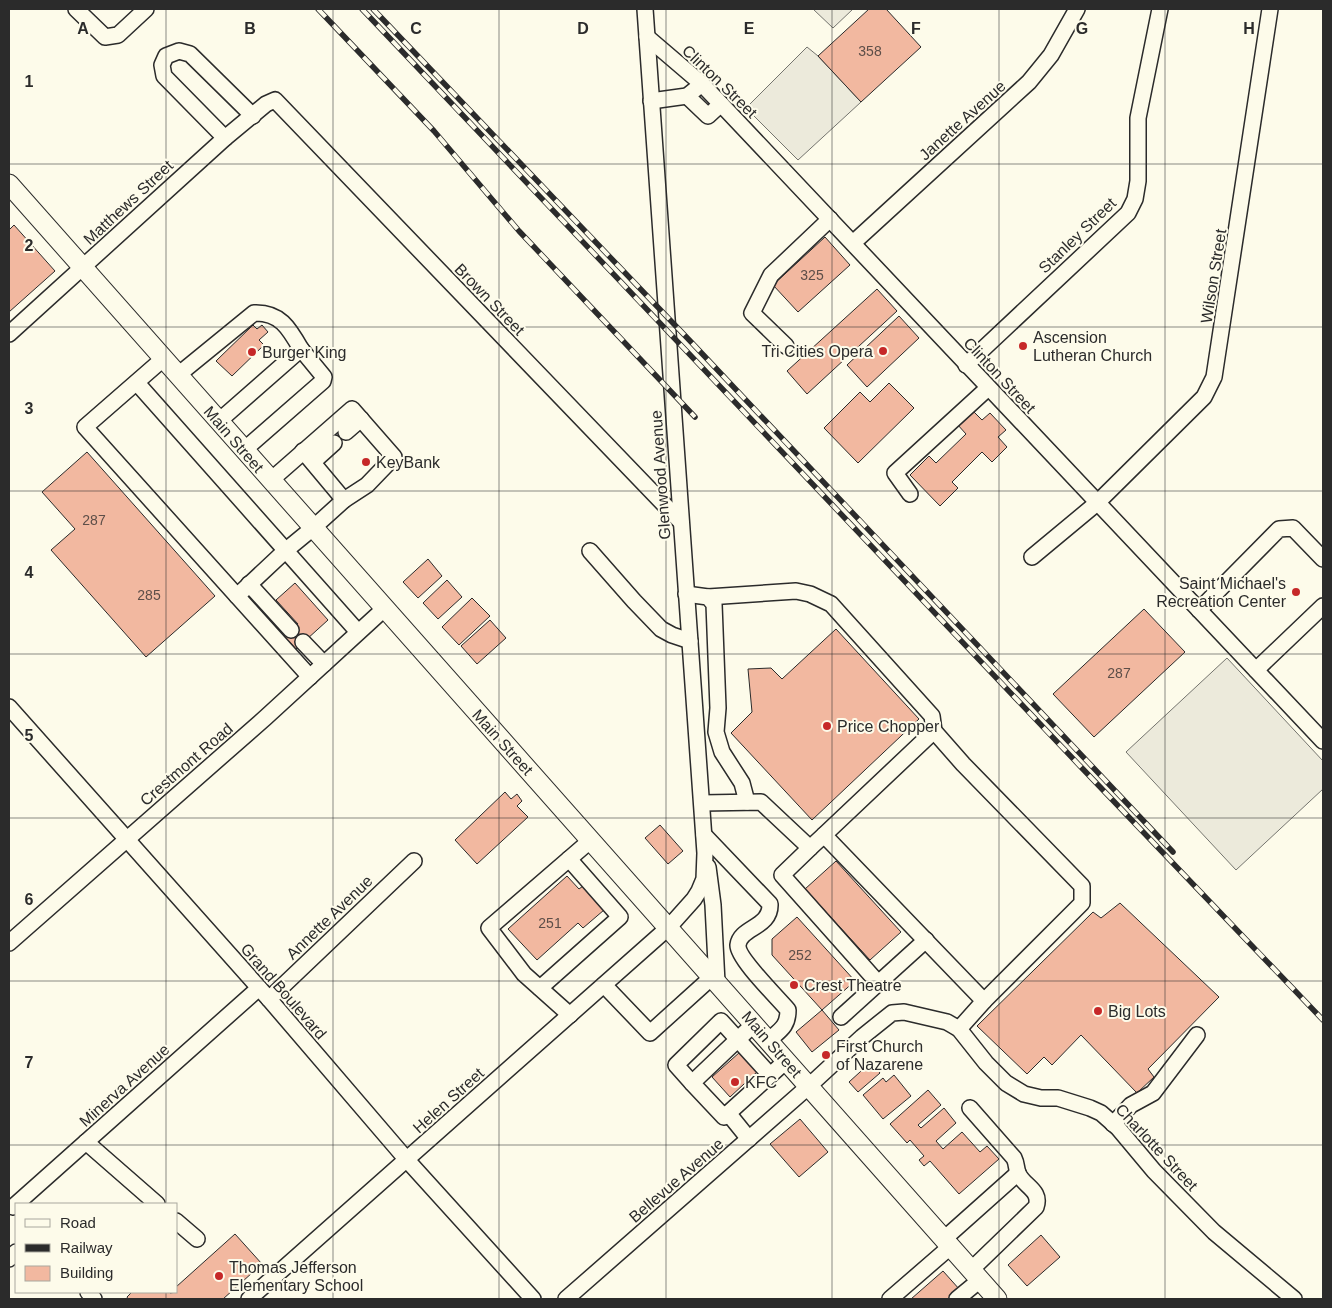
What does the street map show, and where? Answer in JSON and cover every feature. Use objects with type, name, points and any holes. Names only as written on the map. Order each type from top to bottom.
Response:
[{"type":"main road","name":"Main Street","points":[[12,195],[83,268],[997,1299]]},
{"type":"street","points":[[76,9],[105,38],[118,35],[146,9]]},
{"type":"street","name":"Glenwood Avenue","points":[[645,9],[705,852],[704,879],[699,891],[669,927]]},
{"type":"street","name":"Janette Avenue","points":[[853,243],[1030,82],[1051,55],[1078,9]]},
{"type":"street","name":"Stanley Street","points":[[966,365],[1128,213],[1135,198],[1138,181],[1138,118],[1160,9]]},
{"type":"street","name":"Wilson Street","points":[[1032,557],[1097,503],[1204,397],[1214,377],[1270,9]]},
{"type":"street","name":"Clinton Street","points":[[647,37],[702,84],[1323,741]]},
{"type":"street","points":[[224,138],[164,76],[162,65],[166,56],[179,51],[190,54],[253,116]]},
{"type":"street","points":[[651,101],[687,96],[702,84]]},
{"type":"street","points":[[687,96],[708,116],[721,104]]},
{"type":"street","name":"Matthews Street","points":[[9,334],[224,138],[266,104],[275,100]]},
{"type":"street","name":"Brown Street","points":[[275,100],[681,522]]},
{"type":"street","points":[[786,346],[752,313],[771,275],[830,219]]},
{"type":"street","points":[[178,375],[254,313],[263,312],[275,315],[292,333],[301,349],[324,377],[323,381],[244,450]]},
{"type":"street","points":[[219,421],[301,349]]},
{"type":"street","points":[[163,358],[85,427],[310,677]]},
{"type":"street","points":[[137,383],[358,632]]},
{"type":"street","points":[[910,494],[895,473],[988,388]]},
{"type":"street","points":[[237,596],[344,500],[367,485],[394,457],[352,409],[308,457]]},
{"type":"street","points":[[346,432],[361,419]]},
{"type":"street","points":[[271,480],[334,443]]},
{"type":"street","points":[[308,457],[344,500]]},
{"type":"street","points":[[1199,610],[1279,529],[1293,528],[1323,559]]},
{"type":"street","points":[[590,550],[661,629],[690,641]]},
{"type":"street","points":[[249,584],[291,630]]},
{"type":"street","points":[[686,594],[708,597],[796,591],[810,594],[831,604],[932,716],[934,731],[963,764],[1082,886],[1082,903],[984,1001],[959,1029]]},
{"type":"street","points":[[708,597],[714,604],[716,617],[718,708],[716,732],[722,752],[742,783],[747,802]]},
{"type":"street","points":[[1256,670],[1323,606]]},
{"type":"street","name":"Crestmont Road","points":[[9,944],[310,677],[384,608]]},
{"type":"street","points":[[303,642],[324,664]]},
{"type":"street","name":"Grand Boulevard","points":[[9,707],[264,994],[407,1160],[533,1299]]},
{"type":"street","points":[[879,984],[782,875],[934,731]]},
{"type":"street","points":[[702,803],[761,802],[810,848]]},
{"type":"street","points":[[704,835],[770,904],[768,918],[741,938],[738,945],[740,953],[751,968],[788,1010],[786,1025],[768,1041]]},
{"type":"street","points":[[824,835],[984,1001]]},
{"type":"street","points":[[570,1015],[524,974],[489,928],[591,840]]},
{"type":"street","points":[[604,985],[650,1033],[714,980],[713,905],[705,852]]},
{"type":"street","points":[[540,988],[620,917],[569,859]]},
{"type":"street","name":"Annette Avenue","points":[[264,994],[414,861]]},
{"type":"street","name":"Helen Street","points":[[249,1299],[669,927]]},
{"type":"street","points":[[841,1017],[926,940]]},
{"type":"street","name":"Minerva Avenue","points":[[17,1203],[86,1142],[264,994]]},
{"type":"street","name":"Bellevue Avenue","points":[[566,1299],[862,1037],[892,1013],[904,1012],[925,1016],[947,1022],[959,1029]]},
{"type":"street","points":[[721,1022],[770,1075],[756,1079],[726,1106],[718,1105],[676,1065],[721,1022]]},
{"type":"street","points":[[694,1081],[754,1024]]},
{"type":"street","name":"Charlotte Street","points":[[959,1029],[986,1064],[1006,1084],[1024,1094],[1041,1098],[1058,1098],[1101,1113],[1114,1124],[1154,1171],[1214,1232],[1294,1299]]},
{"type":"street","points":[[1114,1124],[1131,1105],[1153,1093],[1197,1035]]},
{"type":"street","points":[[694,1081],[724,1117],[786,1061]]},
{"type":"street","points":[[957,1299],[975,1275],[1036,1207],[1038,1201],[1035,1192],[1018,1174],[1014,1158],[970,1108]]},
{"type":"street","points":[[728,1113],[749,1139]]},
{"type":"street","points":[[86,1142],[156,1203]]},
{"type":"street","points":[[890,1299],[1018,1174]]},
{"type":"street","points":[[178,1223],[197,1239]]},
{"type":"shaded area","points":[[813,9],[853,9],[833,28]]},
{"type":"shaded area","points":[[807,47],[818,56],[861,102],[798,160],[746,108]]},
{"type":"shaded area","points":[[1227,658],[1323,761],[1323,789],[1236,870],[1126,752]]},
{"type":"building","points":[[869,9],[886,9],[921,47],[861,102],[818,56]]},
{"type":"building","points":[[14,225],[55,271],[9,312],[9,230]]},
{"type":"building","points":[[825,237],[850,265],[798,312],[773,285]]},
{"type":"building","points":[[877,289],[897,311],[807,394],[787,371]]},
{"type":"building","name":"Tri Cities Opera","points":[[899,316],[919,338],[867,387],[847,365]]},
{"type":"building","points":[[253,325],[257,329],[262,325],[268,332],[259,340],[264,345],[232,376],[216,361]]},
{"type":"building","points":[[889,383],[914,408],[858,463],[824,428],[860,392],[870,402]]},
{"type":"building","points":[[972,410],[982,420],[990,413],[1006,430],[998,437],[1007,447],[992,462],[982,452],[952,482],[958,488],[940,506],[910,475],[929,456],[936,463],[966,434],[957,424]]},
{"type":"building","points":[[87,452],[215,596],[146,657],[51,550],[75,529],[42,492]]},
{"type":"building","points":[[428,559],[442,576],[418,598],[403,582]]},
{"type":"building","points":[[447,580],[462,597],[438,619],[423,603]]},
{"type":"building","points":[[295,583],[328,620],[296,649],[284,636],[298,624],[276,600]]},
{"type":"building","points":[[472,598],[490,616],[459,645],[442,627]]},
{"type":"building","points":[[1144,609],[1185,652],[1094,737],[1053,694]]},
{"type":"building","points":[[490,620],[506,638],[477,664],[461,646]]},
{"type":"building","points":[[836,629],[919,719],[812,820],[731,733],[752,712],[748,669],[771,668],[782,679]]},
{"type":"building","points":[[505,792],[511,799],[517,794],[522,801],[517,806],[528,817],[477,864],[455,840]]},
{"type":"building","points":[[660,825],[683,851],[668,864],[645,838]]},
{"type":"building","points":[[836,861],[901,932],[870,960],[805,889]]},
{"type":"building","points":[[567,876],[579,889],[583,886],[604,910],[583,928],[578,923],[537,960],[508,929]]},
{"type":"building","name":"Big Lots","points":[[1120,903],[1219,997],[1148,1069],[1154,1077],[1137,1093],[1081,1035],[1052,1065],[1044,1057],[1027,1074],[977,1026],[1093,912],[1101,918]]},
{"type":"building","points":[[797,917],[855,981],[822,1010],[772,955],[772,939]]},
{"type":"building","points":[[822,1010],[839,1030],[812,1052],[796,1032]]},
{"type":"building","points":[[740,1052],[758,1071],[730,1097],[712,1077]]},
{"type":"building","points":[[871,1062],[880,1073],[858,1092],[849,1082]]},
{"type":"building","points":[[894,1075],[911,1096],[883,1119],[863,1095],[883,1078],[886,1082]]},
{"type":"building","points":[[928,1090],[941,1105],[918,1125],[921,1128],[944,1108],[956,1123],[936,1141],[943,1149],[962,1132],[980,1152],[987,1146],[999,1159],[959,1194],[930,1161],[924,1166],[919,1160],[924,1156],[910,1140],[907,1143],[890,1124]]},
{"type":"building","points":[[800,1119],[828,1152],[799,1177],[770,1144]]},
{"type":"building","name":"Thomas Jefferson Elementary School","points":[[235,1234],[262,1264],[223,1299],[128,1299],[127,1297],[131,1293],[178,1293],[178,1285]]},
{"type":"building","points":[[1041,1235],[1060,1257],[1027,1286],[1008,1265]]},
{"type":"building","points":[[943,1271],[960,1290],[949,1299],[911,1299]]},
{"type":"railway","points":[[318,9],[434,131],[519,231],[695,417]]},
{"type":"railway","points":[[362,9],[1323,1020]]},
{"type":"railway","points":[[373,9],[693,344],[1173,852]]},
{"type":"place","name":"Ascension Lutheran Church","points":[[1023,346]]},
{"type":"place","name":"Tri Cities Opera","points":[[883,351]]},
{"type":"place","name":"Burger King","points":[[252,352]]},
{"type":"place","name":"KeyBank","points":[[366,462]]},
{"type":"place","name":"Saint Michael's Recreation Center","points":[[1296,592]]},
{"type":"place","name":"Price Chopper","points":[[827,726]]},
{"type":"place","name":"Crest Theatre","points":[[794,985]]},
{"type":"place","name":"Big Lots","points":[[1098,1011]]},
{"type":"place","name":"First Church of Nazarene","points":[[826,1055]]},
{"type":"place","name":"KFC","points":[[735,1082]]},
{"type":"place","name":"Thomas Jefferson Elementary School","points":[[219,1276]]}]
